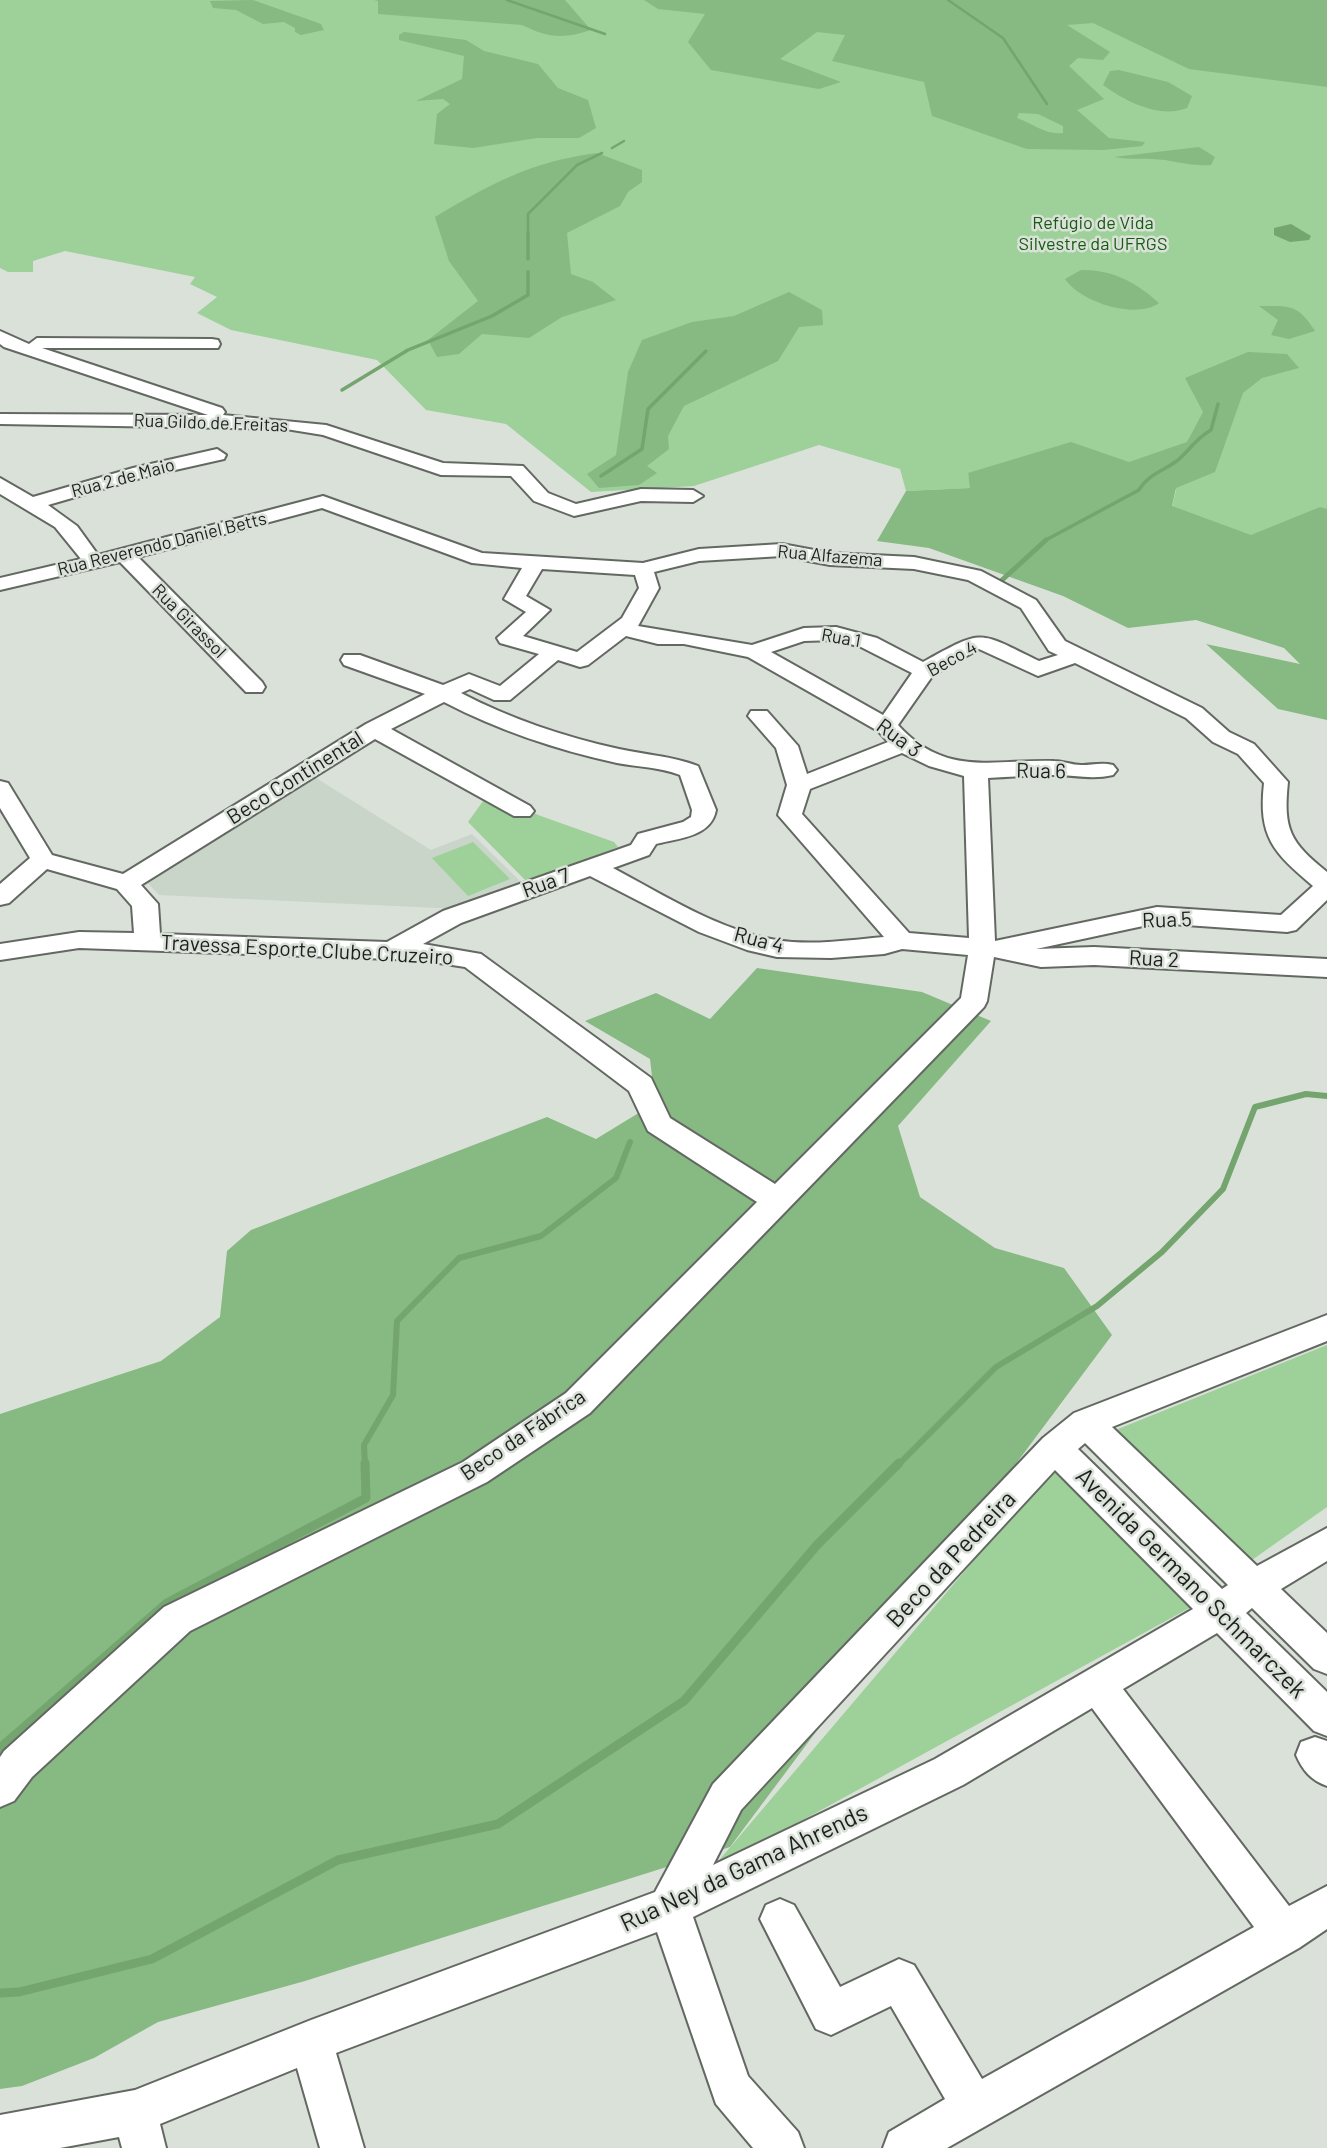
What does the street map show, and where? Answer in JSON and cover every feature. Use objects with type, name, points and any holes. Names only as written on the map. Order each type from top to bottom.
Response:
[{"type":"street","points":[[5,339],[212,344]]},
{"type":"street","points":[[5,339],[242,421]]},
{"type":"street","name":"Rua Gildo de Freitas","points":[[0,419],[242,421],[326,430],[441,469],[516,470],[541,497],[574,510],[641,495],[693,496]]},
{"type":"street","name":"Rua 2 de Maio","points":[[30,504],[140,472],[217,455]]},
{"type":"street","points":[[0,484],[15,498],[30,504],[69,529],[93,562]]},
{"type":"street","name":"Rua Reverendo Daniel Betts","points":[[0,584],[124,555],[323,502]]},
{"type":"street","name":"Rua Alfazema","points":[[323,502],[479,559],[643,569],[699,555],[782,550],[830,559],[926,566],[975,575],[1029,604],[1057,646],[1194,713],[1221,737],[1246,749],[1276,782],[1273,821],[1277,832],[1287,848],[1327,885]]},
{"type":"street","name":"Rua Girassol","points":[[124,555],[254,687]]},
{"type":"street","points":[[536,562],[514,599],[540,610],[508,638],[580,660],[630,622],[649,588],[643,569]]},
{"type":"street","name":"Rua 3","points":[[622,628],[658,638],[684,638],[755,652],[886,726],[902,745],[930,760],[976,772]]},
{"type":"street","name":"Rua 1","points":[[755,652],[782,637],[805,633],[836,634],[854,637],[887,650],[911,666],[925,670]]},
{"type":"street","name":"Beco 4","points":[[886,726],[925,670],[978,642],[1038,669],[1077,655]]},
{"type":"street","name":"Beco Continental","points":[[126,883],[374,729],[469,681],[502,695],[555,652]]},
{"type":"street","points":[[352,660],[446,694]]},
{"type":"street","name":"Rua 7","points":[[389,952],[452,917],[640,850],[647,839],[692,827],[702,820],[704,810],[690,771],[670,763],[618,756],[499,722],[446,694]]},
{"type":"street","points":[[759,716],[787,746],[799,785],[790,815],[901,942]]},
{"type":"street","points":[[374,729],[522,811]]},
{"type":"street","points":[[799,785],[902,745]]},
{"type":"street","name":"Rua 6","points":[[976,772],[1055,768],[1078,772],[1105,770]]},
{"type":"street","points":[[976,772],[988,948]]},
{"type":"street","points":[[0,788],[43,860],[126,883],[145,904],[148,942]]},
{"type":"street","points":[[0,897],[43,860]]},
{"type":"street","name":"Rua 4","points":[[592,867],[741,939],[778,950],[884,946],[901,942],[988,948]]},
{"type":"street","name":"Rua 5","points":[[988,948],[1157,915],[1287,924],[1327,885]]},
{"type":"street","name":"Travessa Esporte Clube Cruzeiro","points":[[0,952],[79,940],[420,952],[472,960],[641,1085],[658,1124],[778,1201]]},
{"type":"street","name":"Rua 2","points":[[988,948],[1041,958],[1094,956],[1327,968]]},
{"type":"street","name":"Beco da Fábrica","points":[[0,1788],[18,1764],[177,1619],[475,1472],[578,1403],[974,1001],[988,948]]},
{"type":"street","name":"Beco da Pedreira","points":[[669,1907],[727,1797],[1055,1448],[1086,1423],[1327,1328]]},
{"type":"street","name":"Avenida Germano Schmarczek","points":[[1086,1423],[1327,1657]]},
{"type":"street","name":"Avenida Germano Schmarczek","points":[[1055,1448],[1327,1718]]},
{"type":"street","name":"Rua Ney da Gama Ahrends","points":[[0,2137],[139,2130],[311,2041],[669,1907],[949,1772],[1220,1612],[1254,1586],[1327,1543]]},
{"type":"street","points":[[1097,1684],[1284,1933]]},
{"type":"street","points":[[905,2148],[1327,1906]]},
{"type":"street","points":[[669,1907],[731,2090],[782,2148]]},
{"type":"street","points":[[780,1919],[831,2014],[899,1980],[974,2107]]},
{"type":"street","points":[[311,2041],[342,2148]]},
{"type":"shaded area","points":[[253,0],[321,24],[324,30],[301,35],[284,22],[263,24],[236,10],[213,8],[210,1]]},
{"type":"shaded area","points":[[374,0],[565,0],[591,30],[556,36],[522,25],[378,14],[378,1]]},
{"type":"shaded area","points":[[644,0],[1327,0],[1327,87],[1189,69],[1093,23],[1067,25],[1110,52],[1103,60],[1078,58],[1069,66],[1104,99],[1077,110],[1109,138],[1145,142],[1142,146],[1104,150],[1027,149],[932,116],[924,82],[832,61],[845,35],[817,32],[780,59],[841,82],[819,89],[711,70],[688,42],[705,14],[658,9]],"holes":[[[1019,113],[1038,114],[1063,126],[1063,133],[1045,131],[1017,118]]]},
{"type":"shaded area","points":[[404,32],[466,40],[484,51],[538,64],[558,88],[588,100],[596,128],[579,138],[537,138],[473,148],[434,144],[437,114],[450,104],[443,99],[416,101],[462,79],[464,56],[399,40],[399,35]]},
{"type":"shaded area","points":[[1119,70],[1168,82],[1192,96],[1187,108],[1176,111],[1154,110],[1121,97],[1103,85],[1110,71]]},
{"type":"shaded area","points":[[1199,147],[1215,157],[1211,165],[1114,157]]},
{"type":"shaded area","points":[[597,153],[642,170],[642,182],[628,192],[620,206],[567,233],[571,274],[593,282],[616,300],[562,317],[529,338],[482,334],[459,354],[437,357],[428,340],[478,301],[449,261],[435,217],[475,194],[531,168]]},
{"type":"shaded area","points":[[1291,224],[1311,236],[1309,240],[1290,242],[1274,235],[1274,228]]},
{"type":"shaded area","points":[[1081,270],[1114,275],[1142,289],[1159,303],[1137,310],[1095,301],[1072,287],[1065,279]]},
{"type":"shaded area","points":[[789,292],[822,310],[823,325],[799,327],[778,361],[684,406],[668,436],[669,449],[647,466],[657,473],[639,485],[599,488],[587,474],[616,455],[628,372],[642,340],[692,322],[734,316]]},
{"type":"shaded area","points":[[1259,306],[1292,308],[1303,316],[1315,331],[1289,339],[1271,335],[1278,320]]},
{"type":"shaded area","points":[[1248,352],[1287,354],[1299,368],[1262,378],[1243,393],[1215,472],[1176,488],[1172,506],[1251,535],[1320,507],[1327,509],[1327,720],[1278,709],[1206,644],[1300,664],[1284,648],[1196,620],[1128,628],[1063,596],[929,548],[877,541],[906,491],[970,488],[968,473],[1071,442],[1129,462],[1187,442],[1203,412],[1185,378]]},
{"type":"shaded area","points":[[313,776],[431,850],[472,834],[524,885],[458,909],[159,895],[145,880]]},
{"type":"shaded area","points":[[757,968],[922,992],[991,1021],[898,1126],[920,1197],[995,1248],[1064,1268],[1112,1335],[730,1847],[305,1981],[158,2022],[94,2058],[22,2086],[0,2089],[0,1414],[161,1361],[220,1317],[227,1251],[251,1230],[547,1117],[596,1139],[655,1103],[650,1059],[585,1021],[656,993],[710,1019]]},
{"type":"green space","name":"Refúgio de Vida Silvestre da UFRGS","points":[[0,0],[1327,0],[1327,517],[1302,515],[1252,536],[1172,507],[1176,490],[968,474],[971,488],[906,491],[900,469],[819,445],[694,486],[591,492],[506,424],[426,410],[377,360],[231,330],[197,313],[217,297],[190,284],[195,277],[65,251],[33,261],[33,272],[8,272],[0,268]]},
{"type":"green space","points":[[491,790],[538,815],[614,842],[618,847],[526,881],[468,822]]},
{"type":"green space","points":[[473,842],[510,879],[468,896],[432,858]]},
{"type":"green space","points":[[1327,1345],[1327,1507],[1252,1560],[1113,1431]]},
{"type":"green space","points":[[1054,1466],[1193,1606],[710,1871]]},
{"type":"waterway","points":[[507,0],[605,34]]},
{"type":"waterway","points":[[948,0],[1003,38],[1047,104]]},
{"type":"waterway","points":[[612,148],[624,141]]},
{"type":"waterway","points":[[528,259],[528,214],[577,165],[602,153]]},
{"type":"waterway","points":[[342,390],[408,350],[492,316],[528,295],[528,272]]},
{"type":"waterway","points":[[601,476],[642,449],[648,409],[706,351]]},
{"type":"waterway","points":[[1044,541],[1139,490],[1152,476],[1178,460],[1200,437],[1211,430],[1218,404]]},
{"type":"waterway","points":[[1001,581],[1046,540]]},
{"type":"waterway","points":[[898,1465],[996,1367],[1097,1306],[1162,1252],[1223,1189],[1255,1107],[1306,1094],[1327,1096]]},
{"type":"waterway","points":[[365,1465],[364,1445],[393,1395],[397,1321],[459,1258],[541,1236],[616,1178],[630,1142]]},
{"type":"waterway","points":[[0,1748],[167,1603],[366,1498],[365,1463]]},
{"type":"waterway","points":[[0,1993],[19,1992],[152,1959],[338,1860],[498,1824],[684,1701],[817,1545],[899,1463]]}]
